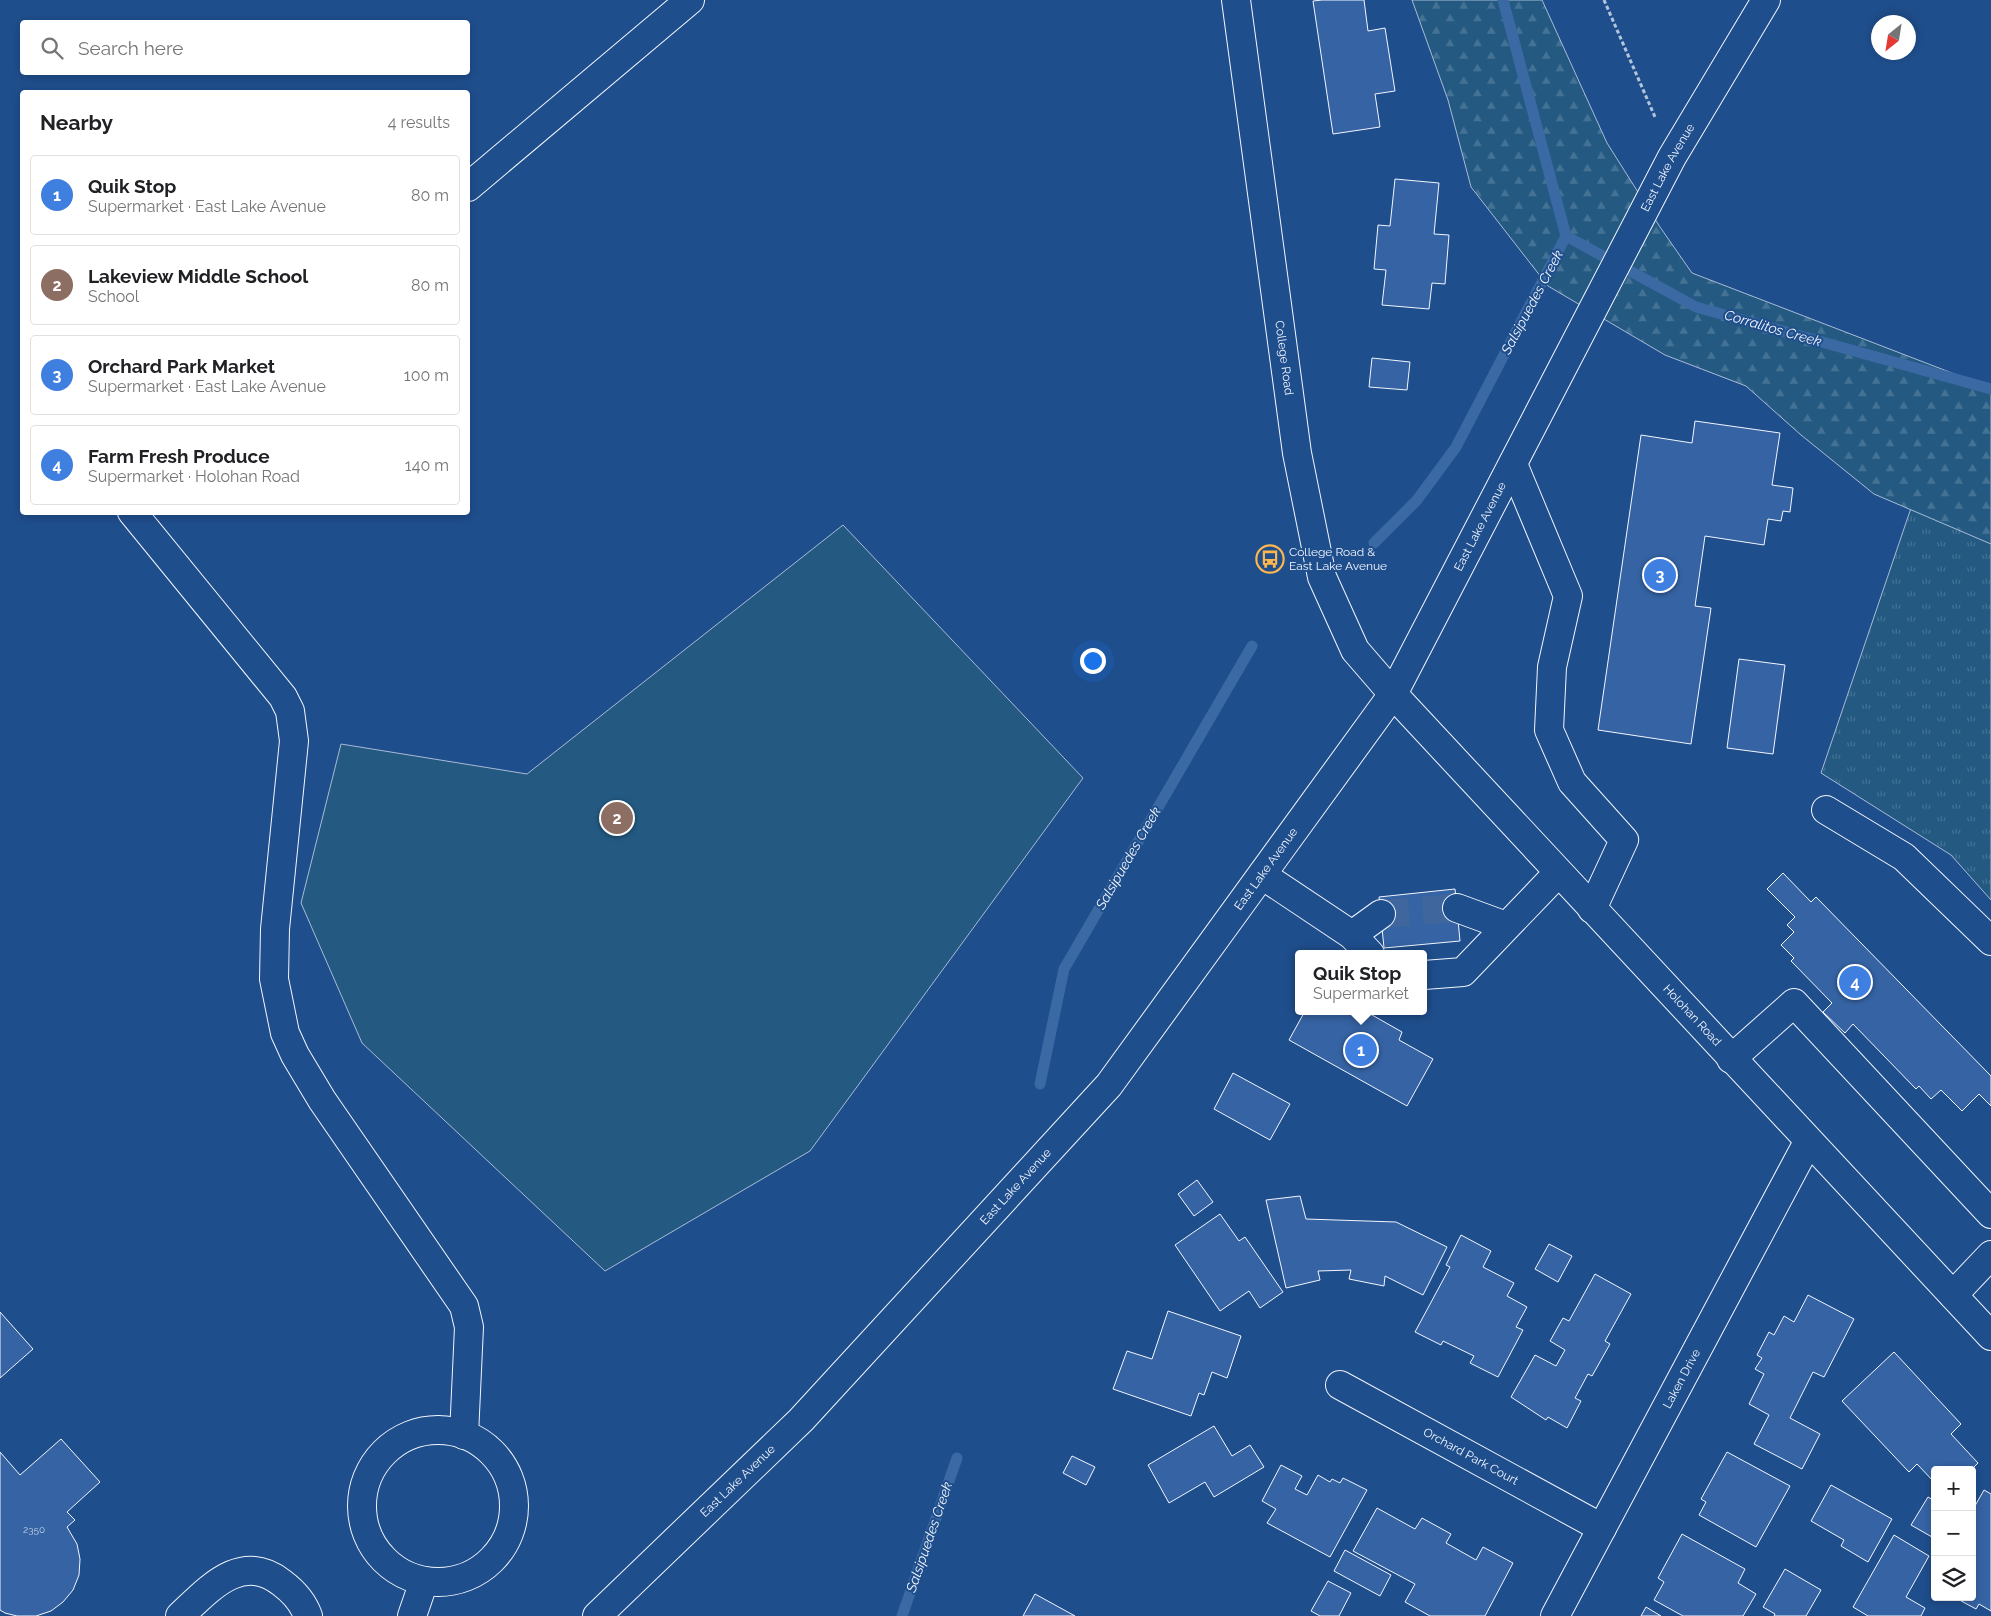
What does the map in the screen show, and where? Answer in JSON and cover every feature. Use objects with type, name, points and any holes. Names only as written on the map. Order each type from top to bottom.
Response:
[{"type":"main road","points":[[470,185],[690,0]]},
{"type":"main road","name":"College Road","points":[[1236,0],[1297,453],[1322,577],[1355,650],[1393,694]]},
{"type":"main road","name":"East Lake Avenue","points":[[597,1616],[801,1420],[1109,1085],[1393,694],[1672,157],[1766,0]]},
{"type":"main road","points":[[1513,464],[1568,596],[1552,667],[1548,730],[1572,782],[1624,840],[1592,909]]},
{"type":"main road","points":[[134,515],[283,697],[290,711],[294,741],[274,929],[274,979],[278,1005],[285,1032],[295,1055],[322,1100],[464,1306],[469,1327],[464,1435]]},
{"type":"main road","name":"Holohan Road","points":[[1393,694],[1808,1142],[1991,1336]]},
{"type":"main road","points":[[1826,810],[1904,857],[1991,941]]},
{"type":"main road","points":[[1427,975],[1463,972],[1558,873]]},
{"type":"main road","points":[[1262,874],[1352,935],[1366,950]]},
{"type":"main road","points":[[1457,908],[1506,926]]},
{"type":"main road","points":[[1352,935],[1380,914]]},
{"type":"main road","points":[[1731,1059],[1794,1003],[1991,1214]]},
{"type":"main road","name":"Laken Drive","points":[[1555,1616],[1808,1142]]},
{"type":"main road","points":[[1953,1295],[1991,1255]]},
{"type":"main road","name":"Orchard Park Court","points":[[1340,1385],[1602,1528]]},
{"type":"main road","points":[[430,1429],[456,1431],[464,1435],[480,1441],[498,1458],[511,1481],[515,1506],[511,1531],[500,1552],[482,1569],[460,1580],[435,1583],[410,1577],[389,1565],[373,1546],[363,1524],[362,1498],[369,1473],[383,1452],[405,1437],[430,1429]]},
{"type":"main road","points":[[180,1616],[220,1581],[234,1572],[255,1571],[274,1576],[290,1589],[304,1604],[308,1616]]},
{"type":"main road","points":[[412,1616],[424,1581]]},
{"type":"path","points":[[1604,0],[1672,157]]},
{"type":"green space","points":[[1412,0],[1542,0],[1607,143],[1660,227],[1692,273],[1991,388],[1991,544],[1874,494],[1801,435],[1746,386],[1665,355],[1548,286],[1471,187],[1448,100]]},
{"type":"green space","points":[[1911,508],[1991,542],[1991,900],[1951,855],[1821,773]]},
{"type":"green space","points":[[843,525],[1083,778],[810,1151],[605,1271],[362,1043],[301,903],[341,744],[527,774]]},
{"type":"building","points":[[1364,0],[1368,31],[1385,28],[1395,91],[1375,94],[1380,127],[1333,134],[1313,1]]},
{"type":"building","points":[[1395,179],[1439,183],[1434,234],[1449,235],[1445,284],[1432,283],[1429,309],[1382,305],[1386,270],[1374,269],[1378,225],[1390,226]]},
{"type":"building","points":[[1372,358],[1410,362],[1407,390],[1369,387]]},
{"type":"building","points":[[1695,421],[1780,433],[1772,485],[1793,488],[1790,512],[1783,511],[1781,521],[1768,519],[1764,545],[1705,536],[1695,606],[1711,608],[1691,744],[1598,730],[1641,435],[1692,443]]},
{"type":"building","points":[[1739,659],[1785,665],[1773,754],[1727,748]]},
{"type":"building","points":[[1783,873],[1811,902],[1816,897],[1991,1076],[1991,1106],[1979,1094],[1962,1111],[1941,1090],[1931,1099],[1919,1086],[1916,1089],[1853,1024],[1845,1033],[1823,1012],[1832,1003],[1791,961],[1794,958],[1781,945],[1794,932],[1787,925],[1795,917],[1767,889]]},
{"type":"building","points":[[1455,889],[1460,941],[1384,948],[1379,897]]},
{"type":"building","points":[[1303,1015],[1372,1015],[1402,1032],[1399,1040],[1433,1059],[1407,1106],[1289,1040]]},
{"type":"building","points":[[1233,1073],[1290,1104],[1270,1140],[1214,1109]]},
{"type":"building","points":[[1197,1180],[1213,1202],[1194,1216],[1178,1194]]},
{"type":"building","points":[[1300,1196],[1306,1219],[1396,1222],[1447,1247],[1423,1295],[1385,1276],[1384,1286],[1349,1279],[1351,1270],[1318,1271],[1320,1280],[1286,1288],[1266,1200]]},
{"type":"building","points":[[1220,1214],[1239,1241],[1245,1237],[1283,1292],[1260,1308],[1249,1291],[1220,1311],[1175,1245]]},
{"type":"building","points":[[1461,1235],[1491,1251],[1483,1267],[1514,1283],[1507,1296],[1527,1307],[1516,1327],[1523,1330],[1498,1377],[1470,1363],[1474,1356],[1443,1341],[1441,1345],[1415,1332],[1450,1267],[1446,1265]]},
{"type":"building","points":[[1549,1244],[1572,1256],[1558,1282],[1535,1269]]},
{"type":"building","points":[[1595,1274],[1631,1294],[1605,1341],[1610,1344],[1592,1376],[1588,1374],[1575,1398],[1581,1401],[1567,1428],[1548,1417],[1546,1420],[1511,1397],[1535,1355],[1556,1366],[1565,1350],[1550,1341],[1563,1318],[1569,1321]]},
{"type":"building","points":[[1808,1295],[1854,1319],[1824,1377],[1813,1372],[1790,1418],[1820,1434],[1802,1469],[1754,1444],[1769,1415],[1749,1404],[1764,1374],[1755,1369],[1762,1358],[1757,1355],[1769,1332],[1774,1335],[1784,1316],[1794,1322]]},
{"type":"building","points":[[1168,1311],[1241,1336],[1227,1378],[1212,1372],[1204,1395],[1199,1393],[1191,1416],[1113,1389],[1127,1351],[1152,1359]]},
{"type":"building","points":[[0,1312],[33,1349],[0,1378]]},
{"type":"building","points":[[1894,1352],[1961,1424],[1951,1434],[1978,1463],[1975,1466],[1931,1466],[1931,1479],[1917,1464],[1909,1472],[1842,1401]]},
{"type":"building","points":[[1214,1426],[1232,1456],[1250,1445],[1264,1467],[1214,1497],[1205,1482],[1169,1503],[1148,1465]]},
{"type":"building","points":[[61,1439],[100,1482],[67,1512],[75,1520],[67,1527],[77,1544],[80,1559],[79,1575],[73,1590],[63,1602],[51,1611],[36,1616],[17,1616],[5,1613],[0,1610],[0,1452],[20,1475]]},
{"type":"building","points":[[1727,1452],[1790,1486],[1756,1547],[1699,1515],[1706,1502],[1701,1499]]},
{"type":"building","points":[[1072,1456],[1095,1467],[1086,1485],[1063,1473]]},
{"type":"building","points":[[1281,1465],[1302,1476],[1295,1489],[1307,1495],[1318,1475],[1330,1482],[1332,1479],[1340,1483],[1343,1478],[1367,1490],[1330,1557],[1267,1523],[1276,1509],[1262,1501]]},
{"type":"building","points":[[1831,1485],[1892,1519],[1868,1562],[1841,1546],[1844,1540],[1811,1521]]},
{"type":"building","points":[[1984,1490],[1991,1494],[1991,1611],[1979,1604],[1976,1609],[1961,1601],[1976,1601],[1976,1504]]},
{"type":"building","points":[[1928,1497],[1931,1499],[1931,1536],[1911,1525]]},
{"type":"building","points":[[1377,1508],[1415,1529],[1422,1518],[1451,1534],[1446,1543],[1476,1560],[1483,1547],[1513,1563],[1485,1616],[1430,1616],[1405,1602],[1415,1584],[1353,1551]]},
{"type":"building","points":[[1682,1534],[1745,1569],[1738,1583],[1756,1594],[1743,1616],[1683,1616],[1654,1600],[1664,1582],[1658,1578]]},
{"type":"building","points":[[1894,1535],[1929,1556],[1906,1597],[1925,1608],[1921,1616],[1868,1616],[1853,1607]]},
{"type":"building","points":[[1345,1550],[1391,1575],[1380,1596],[1334,1571]]},
{"type":"building","points":[[1785,1569],[1821,1590],[1806,1616],[1774,1616],[1775,1614],[1763,1607]]},
{"type":"building","points":[[1328,1581],[1351,1593],[1339,1616],[1320,1616],[1311,1611]]},
{"type":"building","points":[[1035,1594],[1075,1616],[1023,1616]]},
{"type":"building","points":[[1646,1607],[1661,1616],[1641,1616]]},
{"type":"waterway","name":"Salsipuedes Creek","points":[[1374,543],[1417,500],[1456,447],[1566,236],[1503,0]]},
{"type":"waterway","name":"Corralitos Creek","points":[[1566,236],[1696,307],[1991,389]]},
{"type":"waterway","name":"Salsipuedes Creek","points":[[1040,1084],[1064,969],[1252,646]]},
{"type":"waterway","name":"Salsipuedes Creek","points":[[902,1616],[957,1458]]},
{"type":"tunnel","points":[[1381,914],[1457,908]]},
{"type":"place","name":"College Road & East Lake Avenue","points":[[1270,559]]},
{"type":"place","name":"Orchard Park Market","points":[[1660,575]]},
{"type":"place","name":"Lakeview Middle School","points":[[617,818]]},
{"type":"place","name":"Farm Fresh Produce","points":[[1855,982]]},
{"type":"place","name":"Quik Stop","points":[[1361,1050]]}]
